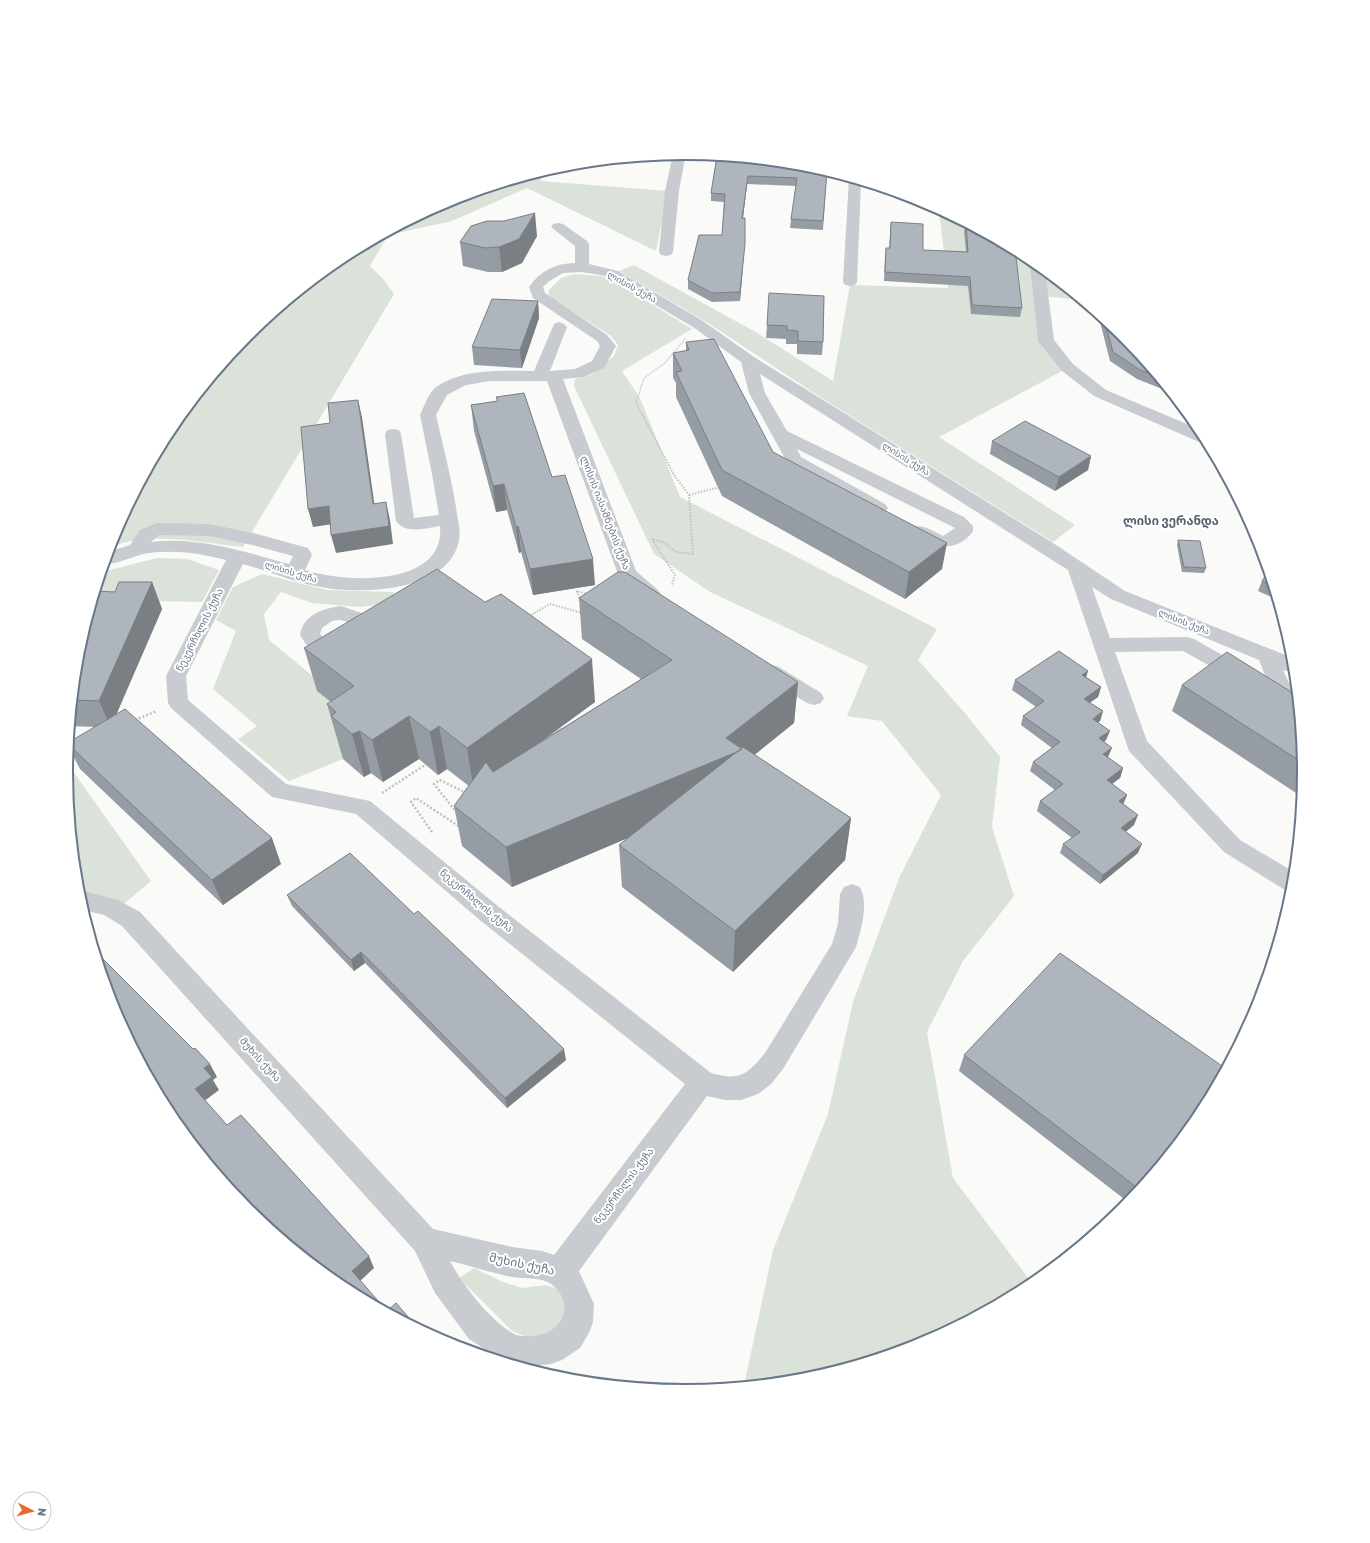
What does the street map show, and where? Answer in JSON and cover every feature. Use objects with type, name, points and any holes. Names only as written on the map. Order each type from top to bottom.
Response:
[{"type":"street","points":[[666,252],[672,191],[678,160]]},
{"type":"street","points":[[850,282],[855,184]]},
{"type":"street","points":[[558,227],[582,244],[582,268]]},
{"type":"street","name":"ლისის ქუჩა","points":[[112,557],[137,550],[162,546],[186,547],[237,556],[321,581],[400,588],[405,580],[426,570],[440,559],[448,547],[450,532],[449,519],[444,483],[428,415],[430,404],[438,395],[451,385],[469,379],[492,376],[547,377],[586,372],[600,363],[606,354],[608,346],[602,338],[538,295],[536,287],[541,279],[551,272],[567,268],[582,268],[613,274],[698,324],[748,360],[1118,595],[1287,663]]},
{"type":"street","points":[[1038,272],[1046,341],[1067,367],[1100,393],[1196,434]]},
{"type":"street","points":[[547,377],[559,327]]},
{"type":"street","points":[[748,360],[757,393],[779,434],[794,460],[938,541],[945,543],[951,541],[964,531],[964,526],[958,521],[779,434]]},
{"type":"street","name":"ლისის იასამნების ქუჩა","points":[[547,377],[628,574],[667,607]]},
{"type":"street","points":[[393,434],[405,521],[412,524],[449,519]]},
{"type":"street","points":[[137,550],[145,535],[148,532],[157,529],[209,530],[253,539],[300,552],[303,555],[294,573]]},
{"type":"street","name":"ნეკერჩხლის ქუჩა","points":[[237,556],[176,676],[178,703],[280,791],[362,807],[490,914],[702,1082],[560,1272]]},
{"type":"street","points":[[1076,567],[1104,645],[1137,745],[1232,846],[1287,879]]},
{"type":"street","points":[[1104,645],[1187,644],[1226,666]]},
{"type":"street","points":[[1267,655],[1281,688],[1292,694]]},
{"type":"street","points":[[760,665],[814,698]]},
{"type":"street","points":[[702,1082],[714,1087],[730,1088],[748,1086],[761,1078],[774,1061],[844,947],[850,924],[852,894]]},
{"type":"street","name":"მუხის ქუჩა","points":[[87,902],[110,907],[131,919],[425,1241],[445,1282],[480,1328],[512,1350],[531,1352],[551,1349],[569,1337],[578,1322],[579,1304],[571,1284],[560,1272],[542,1266],[512,1262],[425,1241]]},
{"type":"path","points":[[667,607],[675,575],[652,539],[663,542],[676,552],[693,554],[689,494],[674,474],[636,403],[644,378],[665,363],[698,324]]},
{"type":"path","points":[[689,494],[725,486]]},
{"type":"path","points":[[526,618],[550,604],[584,614],[577,591],[592,595]]},
{"type":"path","points":[[134,721],[178,703]]},
{"type":"path","points":[[383,793],[431,760]]},
{"type":"path","points":[[460,818],[434,784],[440,780],[467,794]]},
{"type":"path","points":[[434,866],[442,846],[411,802],[416,798],[460,827],[464,823]]},
{"type":"shaded area","points":[[541,177],[541,181],[668,191],[656,251],[527,188],[452,221],[393,234],[451,206],[488,192]]},
{"type":"shaded area","points":[[940,216],[991,241],[1032,268],[1040,342],[1064,370],[939,437],[1075,525],[1053,542],[823,399],[708,323],[619,271],[634,265],[759,334],[833,381],[850,285],[948,288]]},
{"type":"shaded area","points":[[387,237],[370,266],[384,280],[394,294],[243,547],[175,539],[140,540],[117,545],[136,501],[155,465],[176,431],[199,399],[225,368],[281,311],[312,286]]},
{"type":"shaded area","points":[[1038,272],[1074,299],[1041,296]]},
{"type":"shaded area","points":[[574,274],[601,276],[613,280],[692,329],[622,371],[640,398],[680,497],[937,629],[918,660],[965,713],[1000,757],[992,827],[1014,896],[963,961],[927,1032],[953,1178],[1028,1278],[991,1302],[956,1320],[919,1337],[882,1351],[843,1363],[804,1372],[745,1380],[773,1250],[828,1114],[853,1002],[899,878],[941,795],[882,721],[847,716],[868,666],[710,592],[654,554],[574,386],[575,379],[591,375],[614,356],[618,345],[611,336],[550,297],[548,291],[561,278]]},
{"type":"shaded area","points":[[157,558],[187,559],[219,570],[202,602],[98,600],[107,571]]},
{"type":"shaded area","points":[[262,574],[327,590],[394,592],[391,603],[360,607],[312,603],[281,592],[264,614],[269,640],[325,686],[544,715],[593,752],[845,860],[802,904],[677,817],[512,887],[462,846],[486,813],[484,798],[447,769],[438,775],[419,759],[383,782],[371,773],[364,777],[343,759],[289,781],[238,739],[257,726],[213,689],[236,631],[216,620],[233,587]]},
{"type":"shaded area","points":[[73,771],[151,881],[120,907],[91,894],[86,894],[78,851],[74,812]]},
{"type":"shaded area","points":[[474,1268],[503,1282],[522,1288],[546,1285],[561,1290],[568,1311],[555,1332],[534,1341],[511,1330],[459,1278]]},
{"type":"building","points":[[716,161],[765,165],[827,176],[823,221],[791,219],[797,178],[748,176],[742,218],[745,218],[745,244],[740,292],[712,293],[688,280],[699,235],[722,235],[725,194],[711,193]]},
{"type":"building","points":[[535,213],[519,239],[499,247],[485,248],[460,242],[471,226],[487,221],[504,221]]},
{"type":"building","points":[[891,222],[923,224],[923,250],[968,252],[966,228],[991,241],[1016,257],[1022,308],[972,305],[970,277],[885,272],[886,248],[890,248]]},
{"type":"building","points":[[769,293],[824,296],[823,342],[798,341],[798,331],[787,330],[787,326],[767,325]]},
{"type":"building","points":[[492,299],[538,301],[520,350],[472,347]]},
{"type":"building","points":[[1106,328],[1150,374],[1140,370],[1113,352]]},
{"type":"building","points":[[714,339],[773,452],[947,543],[909,572],[722,470],[676,372],[682,371],[673,353],[689,350],[686,342]]},
{"type":"building","points":[[524,393],[552,477],[565,475],[593,559],[530,569],[504,484],[493,486],[471,405],[498,401],[496,397]]},
{"type":"building","points":[[358,400],[373,504],[386,502],[389,526],[331,535],[329,506],[308,509],[301,427],[330,423],[328,403]]},
{"type":"building","points":[[1025,421],[1091,456],[1059,477],[992,441]]},
{"type":"building","points":[[1178,540],[1200,541],[1206,568],[1184,567]]},
{"type":"building","points":[[437,569],[485,602],[501,594],[592,659],[467,748],[439,726],[430,732],[409,716],[372,740],[360,731],[352,734],[331,716],[336,712],[327,704],[354,686],[304,648]]},
{"type":"building","points":[[618,572],[625,572],[798,682],[726,738],[742,749],[739,751],[506,847],[454,806],[486,762],[493,772],[672,660],[579,598]]},
{"type":"building","points":[[1265,576],[1267,583],[1262,581]]},
{"type":"building","points":[[119,582],[152,582],[99,701],[77,700],[85,652],[100,591],[115,592]]},
{"type":"building","points":[[1059,651],[1088,671],[1082,675],[1101,687],[1084,699],[1103,711],[1093,719],[1110,731],[1099,738],[1112,748],[1103,754],[1123,768],[1107,780],[1127,795],[1119,801],[1138,815],[1121,828],[1142,844],[1103,875],[1063,844],[1080,832],[1040,801],[1063,784],[1033,762],[1060,742],[1023,716],[1044,701],[1015,680]]},
{"type":"building","points":[[1227,652],[1292,693],[1296,731],[1297,759],[1182,685]]},
{"type":"building","points":[[125,709],[272,838],[212,880],[74,749],[74,739]]},
{"type":"building","points":[[743,747],[851,818],[735,931],[619,845]]},
{"type":"building","points":[[350,853],[414,914],[418,911],[564,1049],[505,1098],[361,952],[351,960],[287,895]]},
{"type":"building","points":[[1060,953],[1222,1066],[1194,1112],[1171,1144],[1135,1186],[964,1055]]},
{"type":"building","points":[[102,958],[193,1049],[195,1048],[210,1064],[204,1068],[212,1077],[195,1089],[227,1125],[241,1115],[369,1256],[352,1271],[379,1302],[312,1257],[281,1232],[252,1204],[199,1144],[176,1112],[136,1042],[120,1006]]},
{"type":"building","points":[[396,1303],[408,1317],[390,1308]]},
{"type":"district","name":"ლისი ვერანდა","points":[[1171,521]]}]
